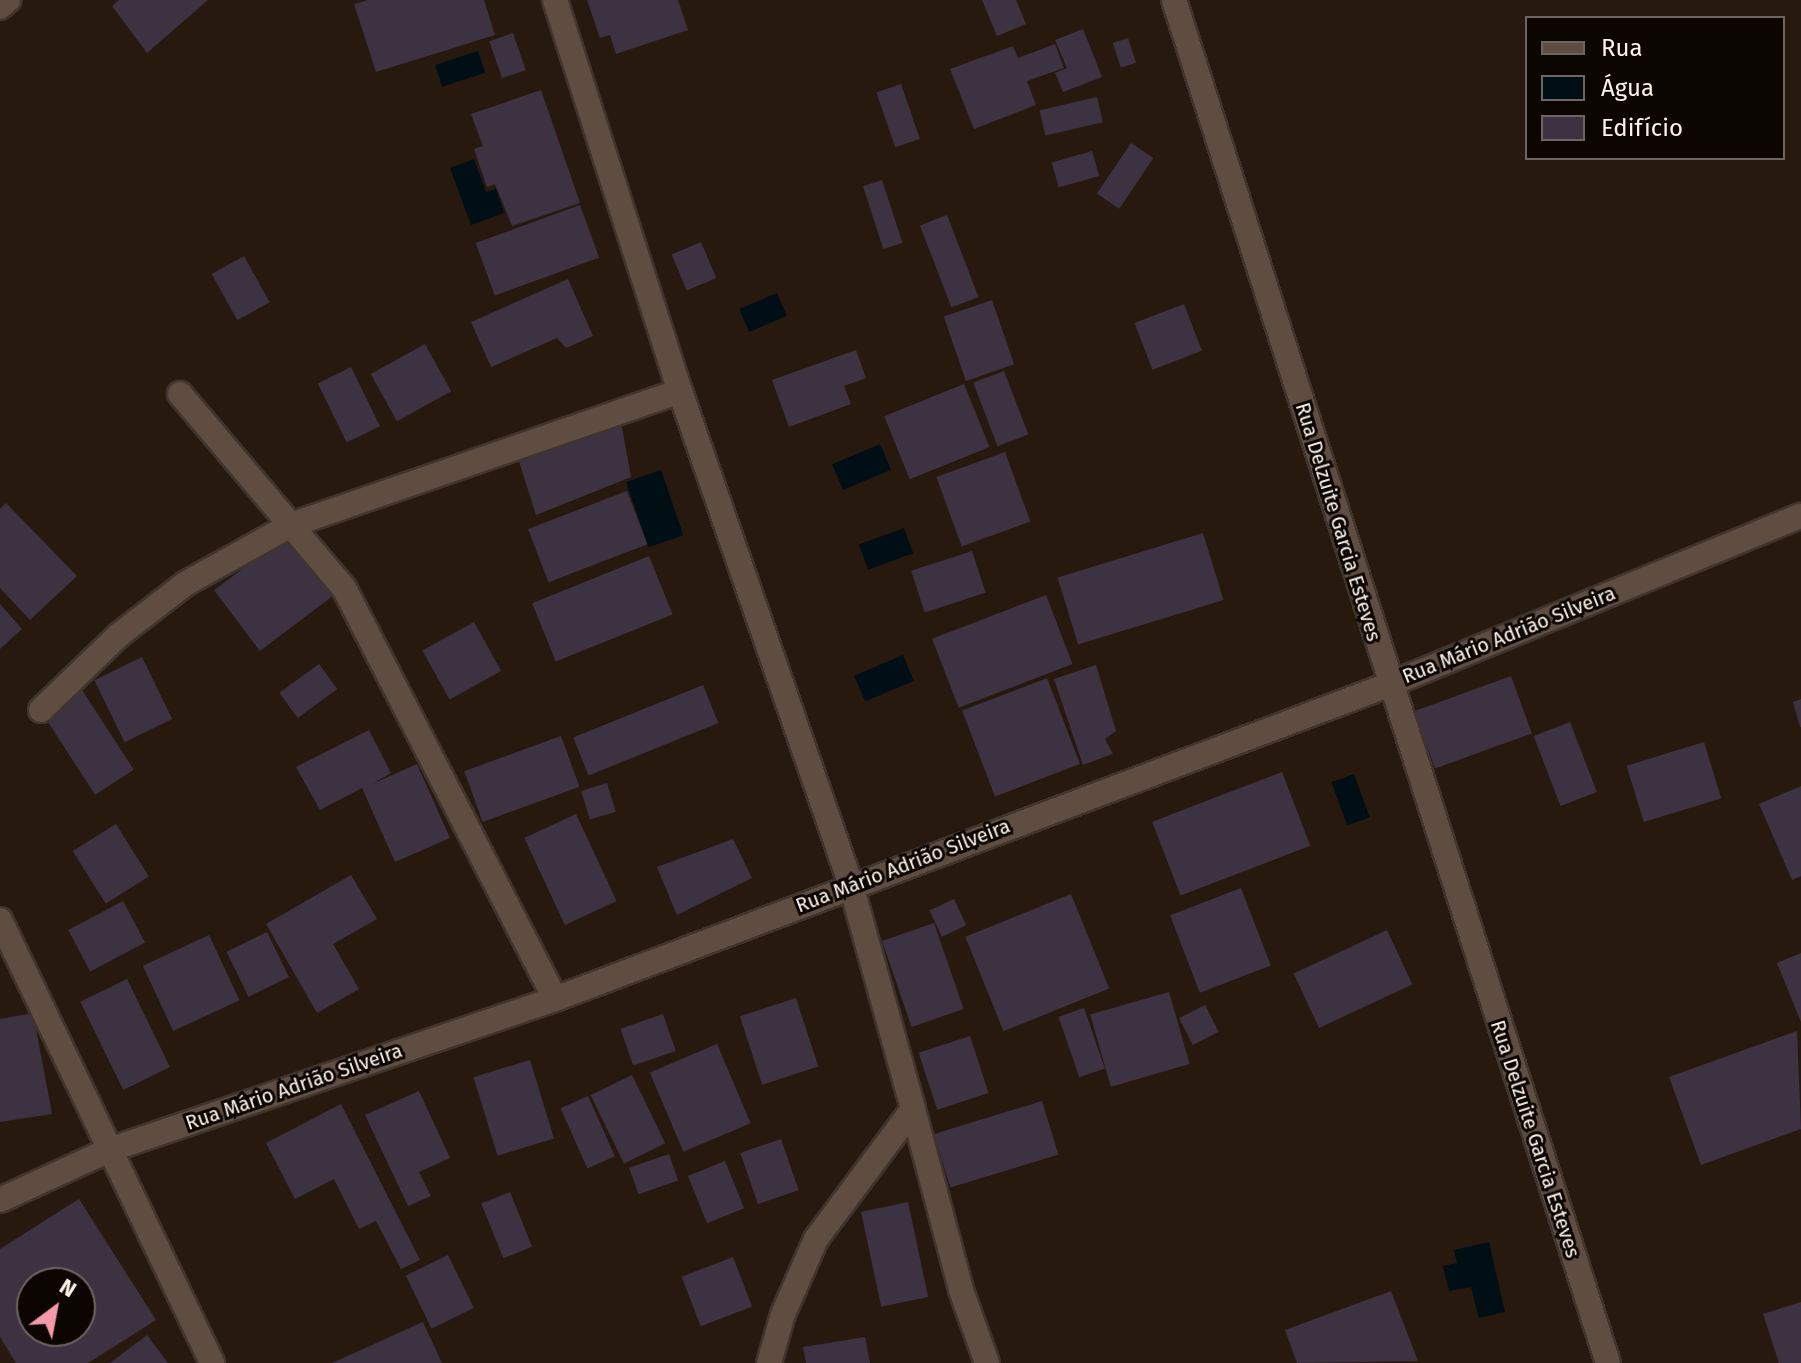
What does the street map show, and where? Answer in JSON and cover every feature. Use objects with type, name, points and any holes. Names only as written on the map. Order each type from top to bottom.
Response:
[{"type":"street","points":[[0,7],[8,0]]},
{"type":"street","points":[[555,0],[680,391],[851,885],[961,1290],[987,1363]]},
{"type":"street","name":"Rua Delzuite Garcia Esteves","points":[[1174,0],[1388,685],[1608,1363]]},
{"type":"street","points":[[41,710],[119,635],[185,584],[291,525],[680,391]]},
{"type":"street","points":[[180,394],[344,588],[555,999]]},
{"type":"street","name":"Rua Mário Adrião Silveira","points":[[0,1200],[109,1150],[555,999],[1388,685],[1801,516]]},
{"type":"street","points":[[0,920],[212,1363]]},
{"type":"street","points":[[769,1363],[783,1314],[816,1239],[913,1109]]},
{"type":"water","points":[[478,51],[485,73],[442,87],[435,65]]},
{"type":"water","points":[[474,159],[486,192],[496,189],[504,213],[471,225],[450,168]]},
{"type":"water","points":[[777,293],[787,316],[749,332],[739,309]]},
{"type":"water","points":[[880,444],[891,470],[843,490],[832,464]]},
{"type":"water","points":[[661,470],[683,535],[648,547],[626,482]]},
{"type":"water","points":[[904,528],[913,553],[868,570],[859,544]]},
{"type":"water","points":[[903,655],[914,681],[865,701],[854,676]]},
{"type":"water","points":[[1354,774],[1370,817],[1347,825],[1331,782]]},
{"type":"water","points":[[1489,1242],[1505,1312],[1479,1318],[1471,1287],[1449,1291],[1443,1266],[1457,1263],[1454,1250]]},
{"type":"building","points":[[119,0],[208,0],[147,53],[112,6]]},
{"type":"building","points":[[368,0],[484,0],[495,35],[376,72],[354,4]]},
{"type":"building","points":[[587,0],[678,0],[688,30],[616,54],[610,35],[600,38]]},
{"type":"building","points":[[982,0],[1016,0],[1026,24],[997,36]]},
{"type":"building","points":[[1083,29],[1102,77],[1063,92],[1055,73],[1067,68],[1055,40]]},
{"type":"building","points":[[513,33],[526,70],[502,78],[489,41]]},
{"type":"building","points":[[1128,38],[1136,63],[1121,68],[1113,43]]},
{"type":"building","points":[[1055,44],[1064,68],[1027,81],[1036,105],[974,129],[950,69],[1013,46],[1018,58]]},
{"type":"building","points":[[901,84],[920,139],[895,147],[876,92]]},
{"type":"building","points":[[541,90],[580,203],[512,226],[495,184],[487,187],[474,149],[483,146],[471,114]]},
{"type":"building","points":[[1097,97],[1103,122],[1045,136],[1040,110]]},
{"type":"building","points":[[1131,143],[1153,158],[1119,209],[1097,194]]},
{"type":"building","points":[[1092,151],[1099,176],[1059,188],[1052,163]]},
{"type":"building","points":[[882,180],[902,243],[883,249],[863,186]]},
{"type":"building","points":[[580,205],[599,258],[495,296],[476,243]]},
{"type":"building","points":[[947,215],[979,297],[951,308],[920,225]]},
{"type":"building","points":[[701,242],[716,278],[687,290],[672,255]]},
{"type":"building","points":[[244,256],[270,302],[237,320],[212,274]]},
{"type":"building","points":[[568,279],[593,336],[566,348],[557,338],[491,367],[471,322]]},
{"type":"building","points":[[992,300],[1014,364],[966,381],[944,317]]},
{"type":"building","points":[[1184,304],[1202,351],[1152,370],[1135,323]]},
{"type":"building","points":[[425,344],[451,391],[397,421],[371,374]]},
{"type":"building","points":[[856,350],[866,378],[844,386],[851,404],[789,427],[772,380]]},
{"type":"building","points":[[351,367],[380,426],[347,443],[318,383]]},
{"type":"building","points":[[1004,371],[1028,434],[998,446],[973,383]]},
{"type":"building","points":[[964,384],[989,447],[910,479],[884,416]]},
{"type":"building","points":[[621,422],[631,477],[536,515],[517,455]]},
{"type":"building","points":[[1005,452],[1030,522],[962,547],[936,477]]},
{"type":"building","points":[[627,491],[647,544],[548,582],[528,529]]},
{"type":"building","points":[[6,503],[77,576],[30,620],[0,588],[0,509]]},
{"type":"building","points":[[294,530],[340,591],[260,651],[214,590]]},
{"type":"building","points":[[1203,533],[1223,600],[1078,644],[1058,577]]},
{"type":"building","points":[[972,551],[986,593],[925,613],[911,571]]},
{"type":"building","points":[[649,556],[673,614],[556,662],[532,603]]},
{"type":"building","points":[[1046,595],[1073,664],[959,708],[932,639]]},
{"type":"building","points":[[0,604],[22,629],[0,649]]},
{"type":"building","points":[[474,622],[501,671],[450,700],[422,651]]},
{"type":"building","points":[[142,657],[172,719],[125,742],[94,680]]},
{"type":"building","points":[[319,664],[337,689],[298,718],[279,693]]},
{"type":"building","points":[[1096,665],[1116,731],[1105,739],[1113,754],[1083,765],[1054,679]]},
{"type":"building","points":[[1511,676],[1532,733],[1435,769],[1414,711]]},
{"type":"building","points":[[1047,678],[1080,764],[995,797],[962,711]]},
{"type":"building","points":[[703,685],[718,723],[589,775],[573,737]]},
{"type":"building","points":[[82,690],[134,770],[95,795],[43,715]]},
{"type":"building","points":[[1801,699],[1801,727],[1800,727],[1793,702]]},
{"type":"building","points":[[1570,722],[1597,792],[1560,806],[1534,736]]},
{"type":"building","points":[[369,730],[391,773],[370,785],[417,764],[450,838],[395,862],[362,788],[320,810],[296,767]]},
{"type":"building","points":[[561,736],[579,787],[483,822],[464,771]]},
{"type":"building","points":[[1704,742],[1721,798],[1644,822],[1627,766]]},
{"type":"building","points":[[1282,772],[1310,846],[1181,896],[1152,822]]},
{"type":"building","points":[[607,783],[616,812],[590,820],[581,791]]},
{"type":"building","points":[[1801,786],[1801,876],[1792,880],[1759,804]]},
{"type":"building","points":[[576,814],[617,901],[565,925],[524,838]]},
{"type":"building","points":[[116,824],[149,877],[106,904],[73,851]]},
{"type":"building","points":[[733,839],[752,878],[677,915],[657,867]]},
{"type":"building","points":[[351,875],[377,919],[333,944],[359,989],[317,1013],[266,924]]},
{"type":"building","points":[[1241,888],[1271,965],[1200,993],[1170,915]]},
{"type":"building","points":[[1071,894],[1109,989],[1004,1031],[965,937]]},
{"type":"building","points":[[954,899],[966,925],[942,937],[930,910]]},
{"type":"building","points":[[123,901],[145,942],[90,972],[68,930]]},
{"type":"building","points":[[934,923],[964,1009],[912,1027],[882,941]]},
{"type":"building","points":[[1387,930],[1412,984],[1319,1028],[1294,974]]},
{"type":"building","points":[[267,932],[289,977],[248,997],[227,952]]},
{"type":"building","points":[[209,935],[239,1000],[173,1031],[143,966]]},
{"type":"building","points":[[1801,953],[1801,1022],[1777,963]]},
{"type":"building","points":[[127,979],[170,1067],[123,1090],[80,1002]]},
{"type":"building","points":[[1169,992],[1190,1064],[1111,1087],[1090,1015]]},
{"type":"building","points":[[796,998],[818,1066],[762,1085],[740,1016]]},
{"type":"building","points":[[1205,1005],[1219,1032],[1193,1045],[1179,1018]]},
{"type":"building","points":[[1084,1008],[1105,1069],[1079,1077],[1058,1017]]},
{"type":"building","points":[[33,1013],[52,1114],[0,1122],[0,1019]]},
{"type":"building","points":[[663,1014],[676,1051],[633,1066],[620,1029]]},
{"type":"building","points":[[1797,1031],[1801,1129],[1701,1165],[1669,1077]]},
{"type":"building","points":[[970,1036],[989,1093],[937,1110],[919,1053]]},
{"type":"building","points":[[717,1044],[751,1123],[683,1152],[650,1073]]},
{"type":"building","points":[[530,1060],[554,1138],[498,1156],[474,1077]]},
{"type":"building","points":[[632,1075],[665,1143],[624,1163],[591,1095]]},
{"type":"building","points":[[419,1091],[450,1158],[419,1172],[431,1196],[408,1206],[365,1115]]},
{"type":"building","points":[[588,1096],[615,1156],[587,1168],[561,1108]]},
{"type":"building","points":[[1042,1101],[1058,1155],[950,1188],[934,1134]]},
{"type":"building","points":[[341,1104],[420,1260],[401,1269],[376,1221],[359,1229],[334,1179],[295,1199],[266,1143]]},
{"type":"building","points":[[781,1139],[799,1190],[758,1204],[740,1153]]},
{"type":"building","points":[[669,1154],[678,1180],[638,1194],[629,1168]]},
{"type":"building","points":[[725,1161],[744,1208],[707,1223],[688,1176]]},
{"type":"building","points":[[510,1192],[532,1247],[503,1258],[481,1204]]},
{"type":"building","points":[[79,1199],[156,1320],[88,1363],[16,1363],[0,1337],[0,1249]]},
{"type":"building","points":[[908,1202],[928,1297],[881,1307],[861,1212]]},
{"type":"building","points":[[448,1255],[474,1308],[432,1329],[406,1276]]},
{"type":"building","points":[[733,1257],[752,1306],[701,1326],[682,1277]]},
{"type":"building","points":[[1391,1291],[1418,1361],[1297,1363],[1285,1330]]},
{"type":"building","points":[[1801,1302],[1801,1363],[1779,1363],[1763,1314]]},
{"type":"building","points":[[423,1322],[442,1363],[332,1363]]},
{"type":"building","points":[[147,1335],[168,1363],[110,1363]]},
{"type":"building","points":[[865,1337],[870,1363],[806,1363],[803,1347]]}]
